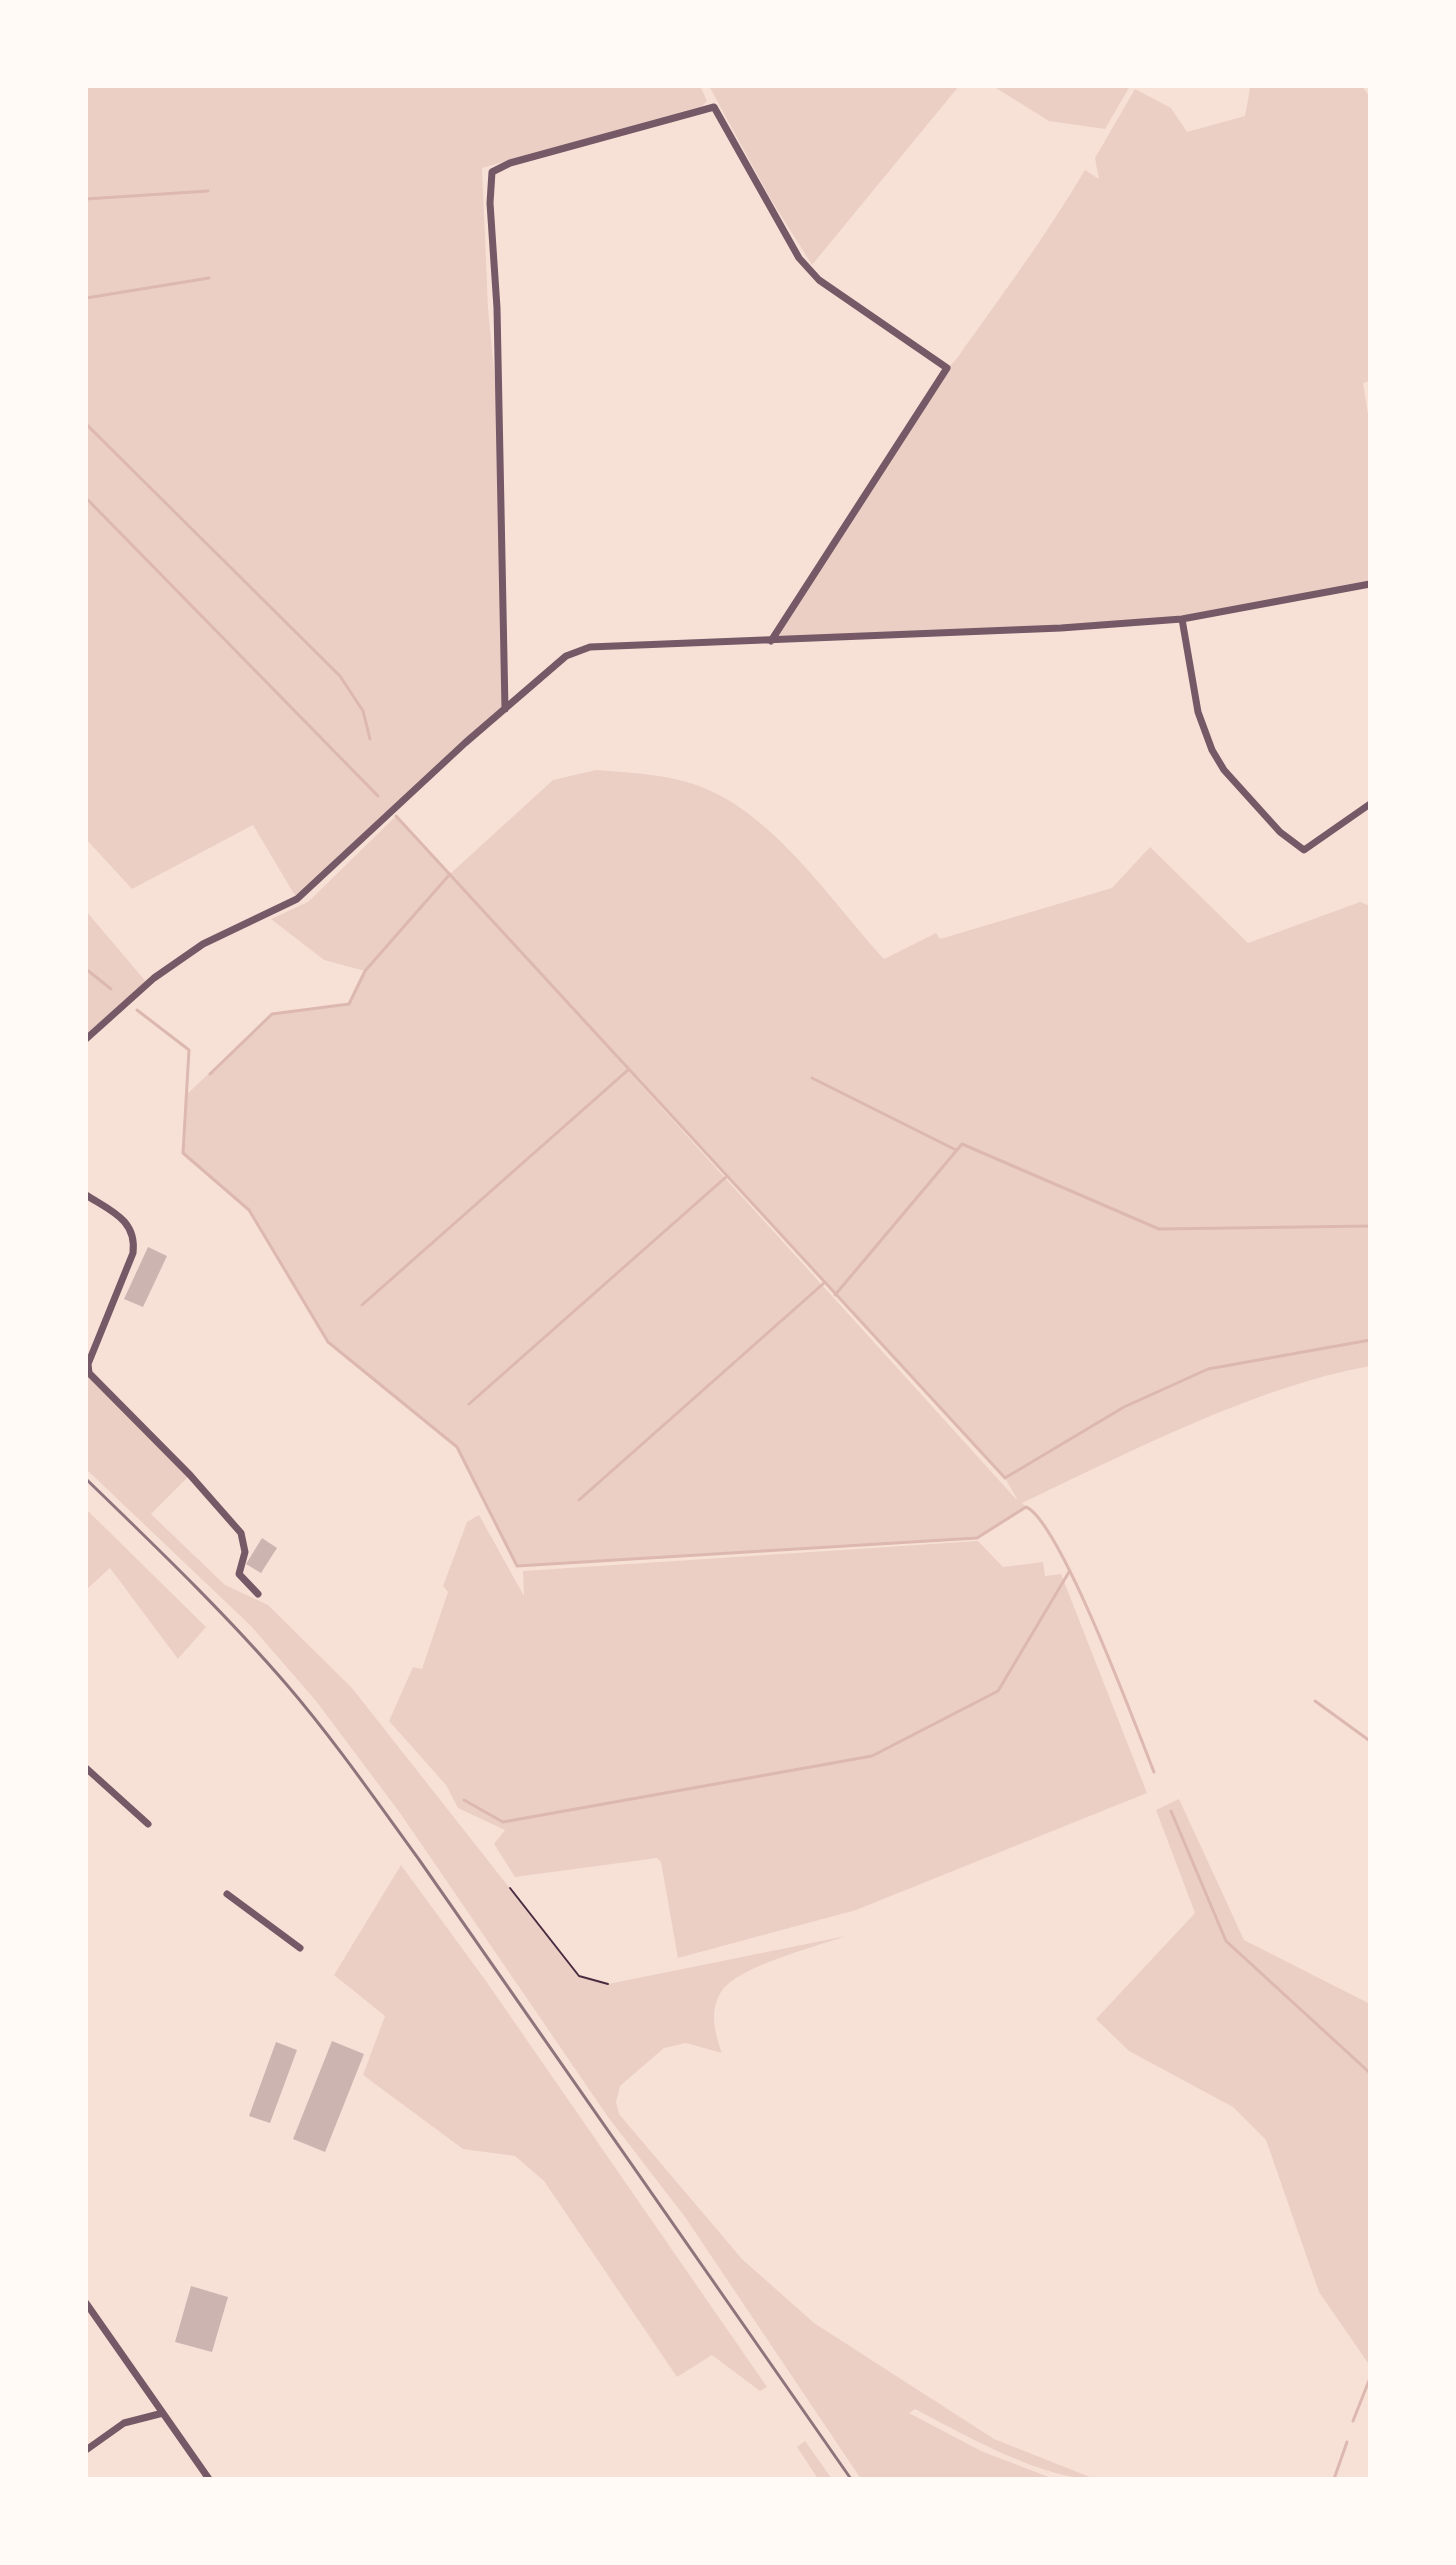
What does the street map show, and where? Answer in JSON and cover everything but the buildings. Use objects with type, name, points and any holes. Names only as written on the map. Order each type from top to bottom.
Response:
[{"type":"street","points":[[505,709],[497,308],[490,203],[492,172],[510,163],[714,107],[799,258],[819,280],[947,368],[771,641]]},
{"type":"street","points":[[86,1039],[154,978],[203,944],[297,899],[566,656],[590,647],[771,641],[1182,619],[1370,584]]},
{"type":"street","points":[[1182,619],[1203,731],[1224,770],[1280,832],[1304,850],[1370,804]]},
{"type":"street","points":[[86,1195],[124,1219],[135,1238],[133,1253],[88,1364],[89,1373],[190,1475],[241,1533],[245,1552],[239,1574],[258,1594]]},
{"type":"street","points":[[86,1768],[148,1824]]},
{"type":"street","points":[[227,1894],[300,1948]]},
{"type":"street","points":[[86,2303],[209,2479]]},
{"type":"street","points":[[86,2450],[124,2423],[163,2413]]},
{"type":"path","points":[[510,1888],[579,1976],[608,1984]]},
{"type":"shaded area","points":[[86,86],[700,86],[707,101],[702,106],[482,168],[488,308],[498,413],[505,709],[297,899],[253,825],[132,889],[86,839]]},
{"type":"shaded area","points":[[709,86],[959,86],[812,265],[770,198]]},
{"type":"shaded area","points":[[993,86],[1130,86],[1105,129],[1049,121]]},
{"type":"shaded area","points":[[1246,86],[1362,86],[1370,97],[1370,381],[1363,383],[1370,427],[1370,584],[1182,619],[771,641],[947,368],[957,359],[1015,277],[1085,170],[1099,179],[1095,158],[1135,89],[1171,108],[1187,132],[1245,116],[1250,89]]},
{"type":"shaded area","points":[[596,770],[651,775],[691,783],[730,801],[755,819],[802,863],[884,959],[936,933],[940,939],[1112,888],[1150,847],[1248,943],[1360,902],[1370,906],[1370,1366],[1282,1389],[1148,1443],[1022,1503],[1026,1507],[977,1538],[517,1566],[457,1447],[328,1342],[249,1210],[183,1153],[187,1094],[272,1014],[349,1004],[365,971],[324,960],[271,919],[308,902],[396,816],[450,874],[553,780]],"holes":[[[611,1052],[1005,1478],[1017,1499]]]},
{"type":"shaded area","points":[[86,911],[148,984],[86,1039]]},
{"type":"shaded area","points":[[86,1363],[89,1373],[190,1475],[151,1514],[225,1585],[268,1605],[352,1688],[579,1976],[608,1984],[846,1936],[760,1966],[730,1983],[717,1999],[714,2014],[722,2053],[686,2043],[664,2048],[620,2086],[616,2102],[619,2114],[742,2259],[814,2323],[994,2439],[1095,2479],[1051,2472],[1027,2463],[915,2409],[909,2413],[981,2451],[1054,2479],[861,2479],[685,2217],[608,2117],[400,1813],[316,1701],[251,1626],[86,1469]]},
{"type":"shaded area","points":[[86,1509],[206,1627],[178,1659],[110,1568],[86,1590]]},
{"type":"shaded area","points":[[479,1515],[524,1596],[523,1571],[978,1541],[1003,1567],[1043,1562],[1045,1576],[1061,1574],[1147,1793],[856,1910],[678,1958],[661,1862],[657,1858],[515,1877],[494,1844],[505,1830],[458,1808],[446,1785],[389,1721],[413,1667],[422,1669],[448,1592],[443,1586],[467,1522]]},
{"type":"shaded area","points":[[1179,1799],[1244,1940],[1370,2004],[1370,2366],[1319,2292],[1266,2140],[1233,2107],[1129,2051],[1096,2019],[1195,1913],[1156,1810]]},
{"type":"shaded area","points":[[401,1865],[486,1981],[767,2387],[760,2391],[712,2355],[677,2377],[544,2181],[515,2156],[463,2149],[363,2075],[385,2016],[334,1975]]},
{"type":"shaded area","points":[[805,2441],[832,2479],[818,2479],[797,2447]]},
{"type":"waterway","points":[[86,199],[208,191]]},
{"type":"waterway","points":[[86,298],[209,278]]},
{"type":"waterway","points":[[86,424],[340,676],[363,711],[370,739]]},
{"type":"waterway","points":[[86,498],[378,796]]},
{"type":"waterway","points":[[396,816],[1005,1478],[1124,1407],[1208,1369],[1370,1340]]},
{"type":"waterway","points":[[210,1074],[272,1014],[349,1004],[365,971],[450,874]]},
{"type":"waterway","points":[[86,969],[111,989]]},
{"type":"waterway","points":[[137,1010],[189,1050],[183,1153],[249,1210],[328,1342],[457,1447],[517,1566],[977,1538],[1026,1507],[1041,1521],[1077,1585],[1154,1772]]},
{"type":"waterway","points":[[362,1305],[628,1070]]},
{"type":"waterway","points":[[812,1078],[956,1150]]},
{"type":"waterway","points":[[835,1295],[962,1144],[1159,1229],[1370,1226]]},
{"type":"waterway","points":[[469,1404],[726,1177]]},
{"type":"waterway","points":[[579,1500],[824,1283]]},
{"type":"waterway","points":[[464,1800],[503,1822],[872,1756],[998,1691],[1069,1572]]},
{"type":"waterway","points":[[1315,1701],[1370,1741]]},
{"type":"waterway","points":[[1171,1811],[1226,1941],[1370,2073]]},
{"type":"waterway","points":[[1353,2421],[1370,2378]]},
{"type":"waterway","points":[[1334,2479],[1347,2442]]},
{"type":"railway","points":[[86,1479],[239,1631],[339,1750],[420,1861],[851,2479]]}]
